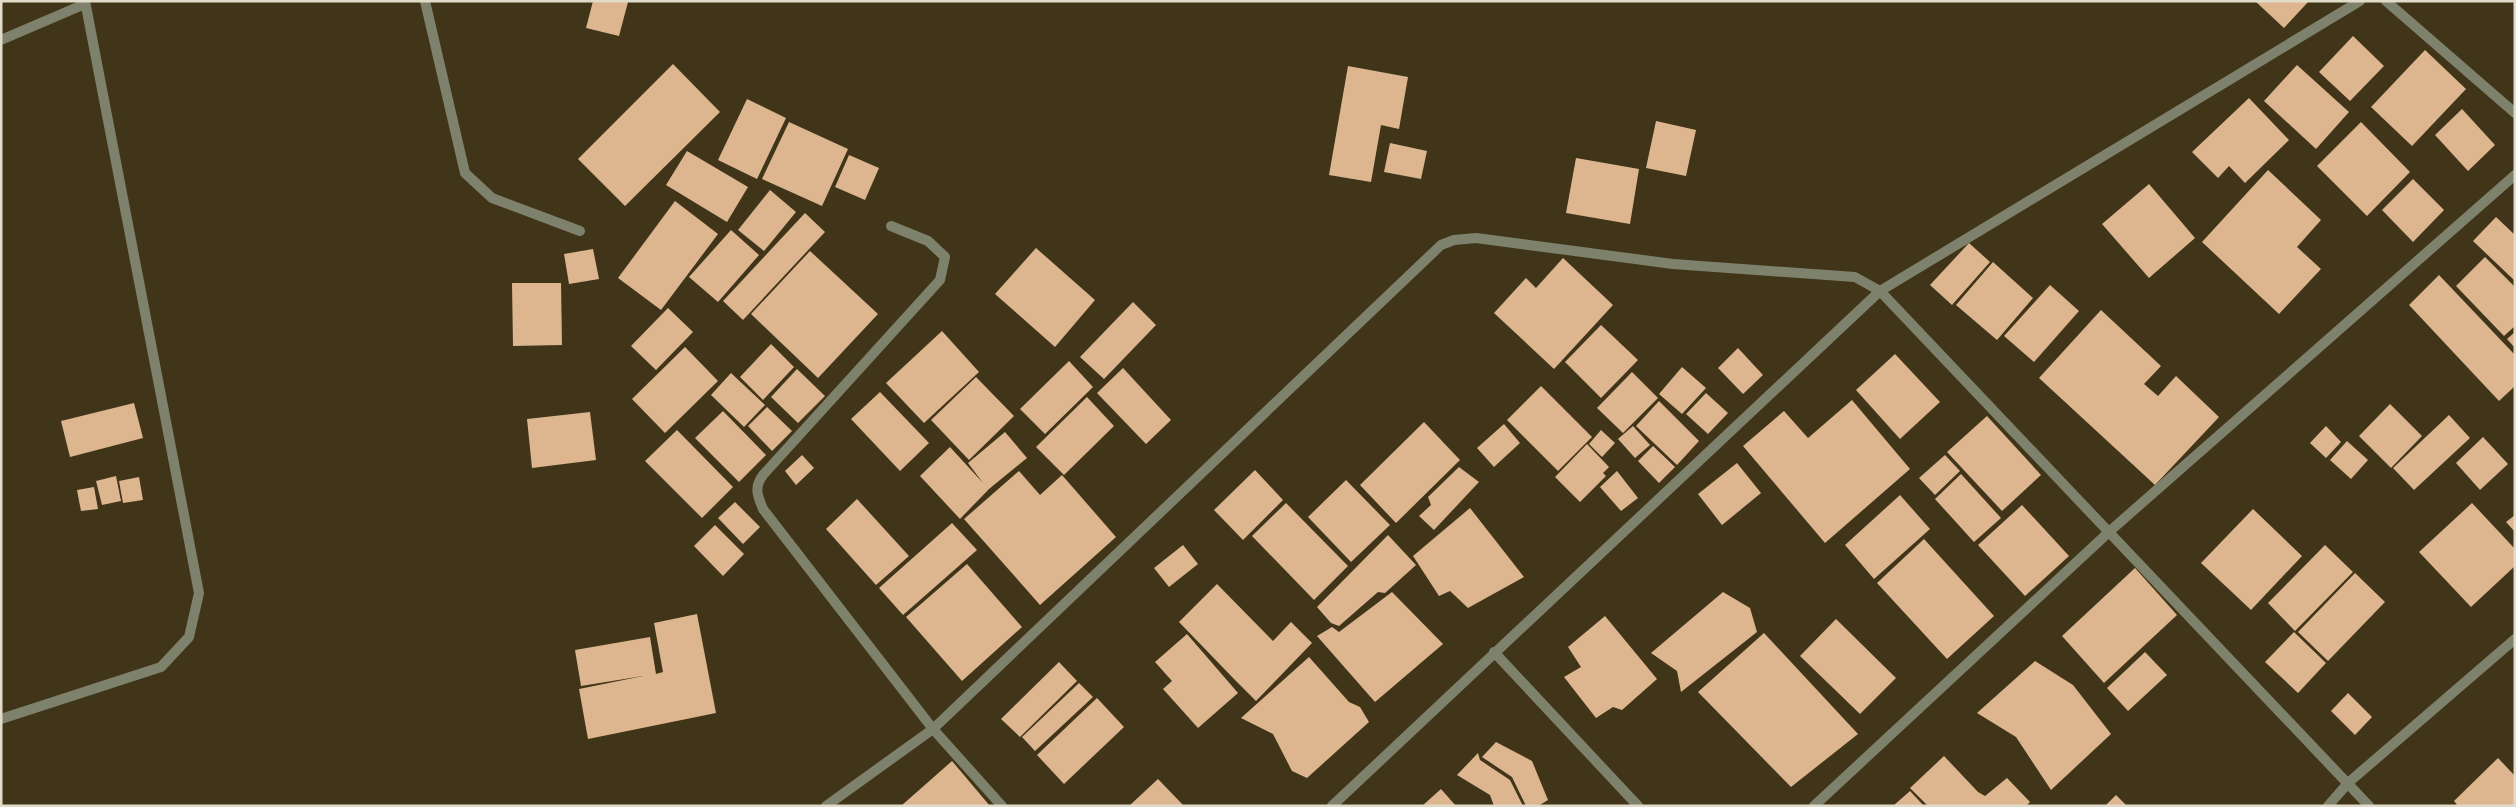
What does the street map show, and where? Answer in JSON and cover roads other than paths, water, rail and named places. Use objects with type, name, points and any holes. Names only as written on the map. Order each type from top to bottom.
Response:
[{"type":"street","points":[[424,1],[465,173],[492,198],[580,231]]},
{"type":"street","points":[[1332,806],[1880,291],[2360,1]]},
{"type":"street","points":[[2386,1],[2515,113]]},
{"type":"street","points":[[1,40],[85,2],[199,593],[189,637],[161,666],[1,719]]},
{"type":"street","points":[[1814,806],[2110,532],[2515,174]]},
{"type":"street","points":[[891,226],[928,241],[945,257],[940,280],[763,474],[757,482],[757,494],[763,509],[933,729],[1002,806]]},
{"type":"street","points":[[826,806],[933,729],[1441,244],[1454,240],[1476,238],[1673,264],[1856,278],[1880,291],[2369,806]]},
{"type":"street","points":[[2328,806],[2348,783],[2515,638]]},
{"type":"street","points":[[1494,652],[1638,806]]}]
